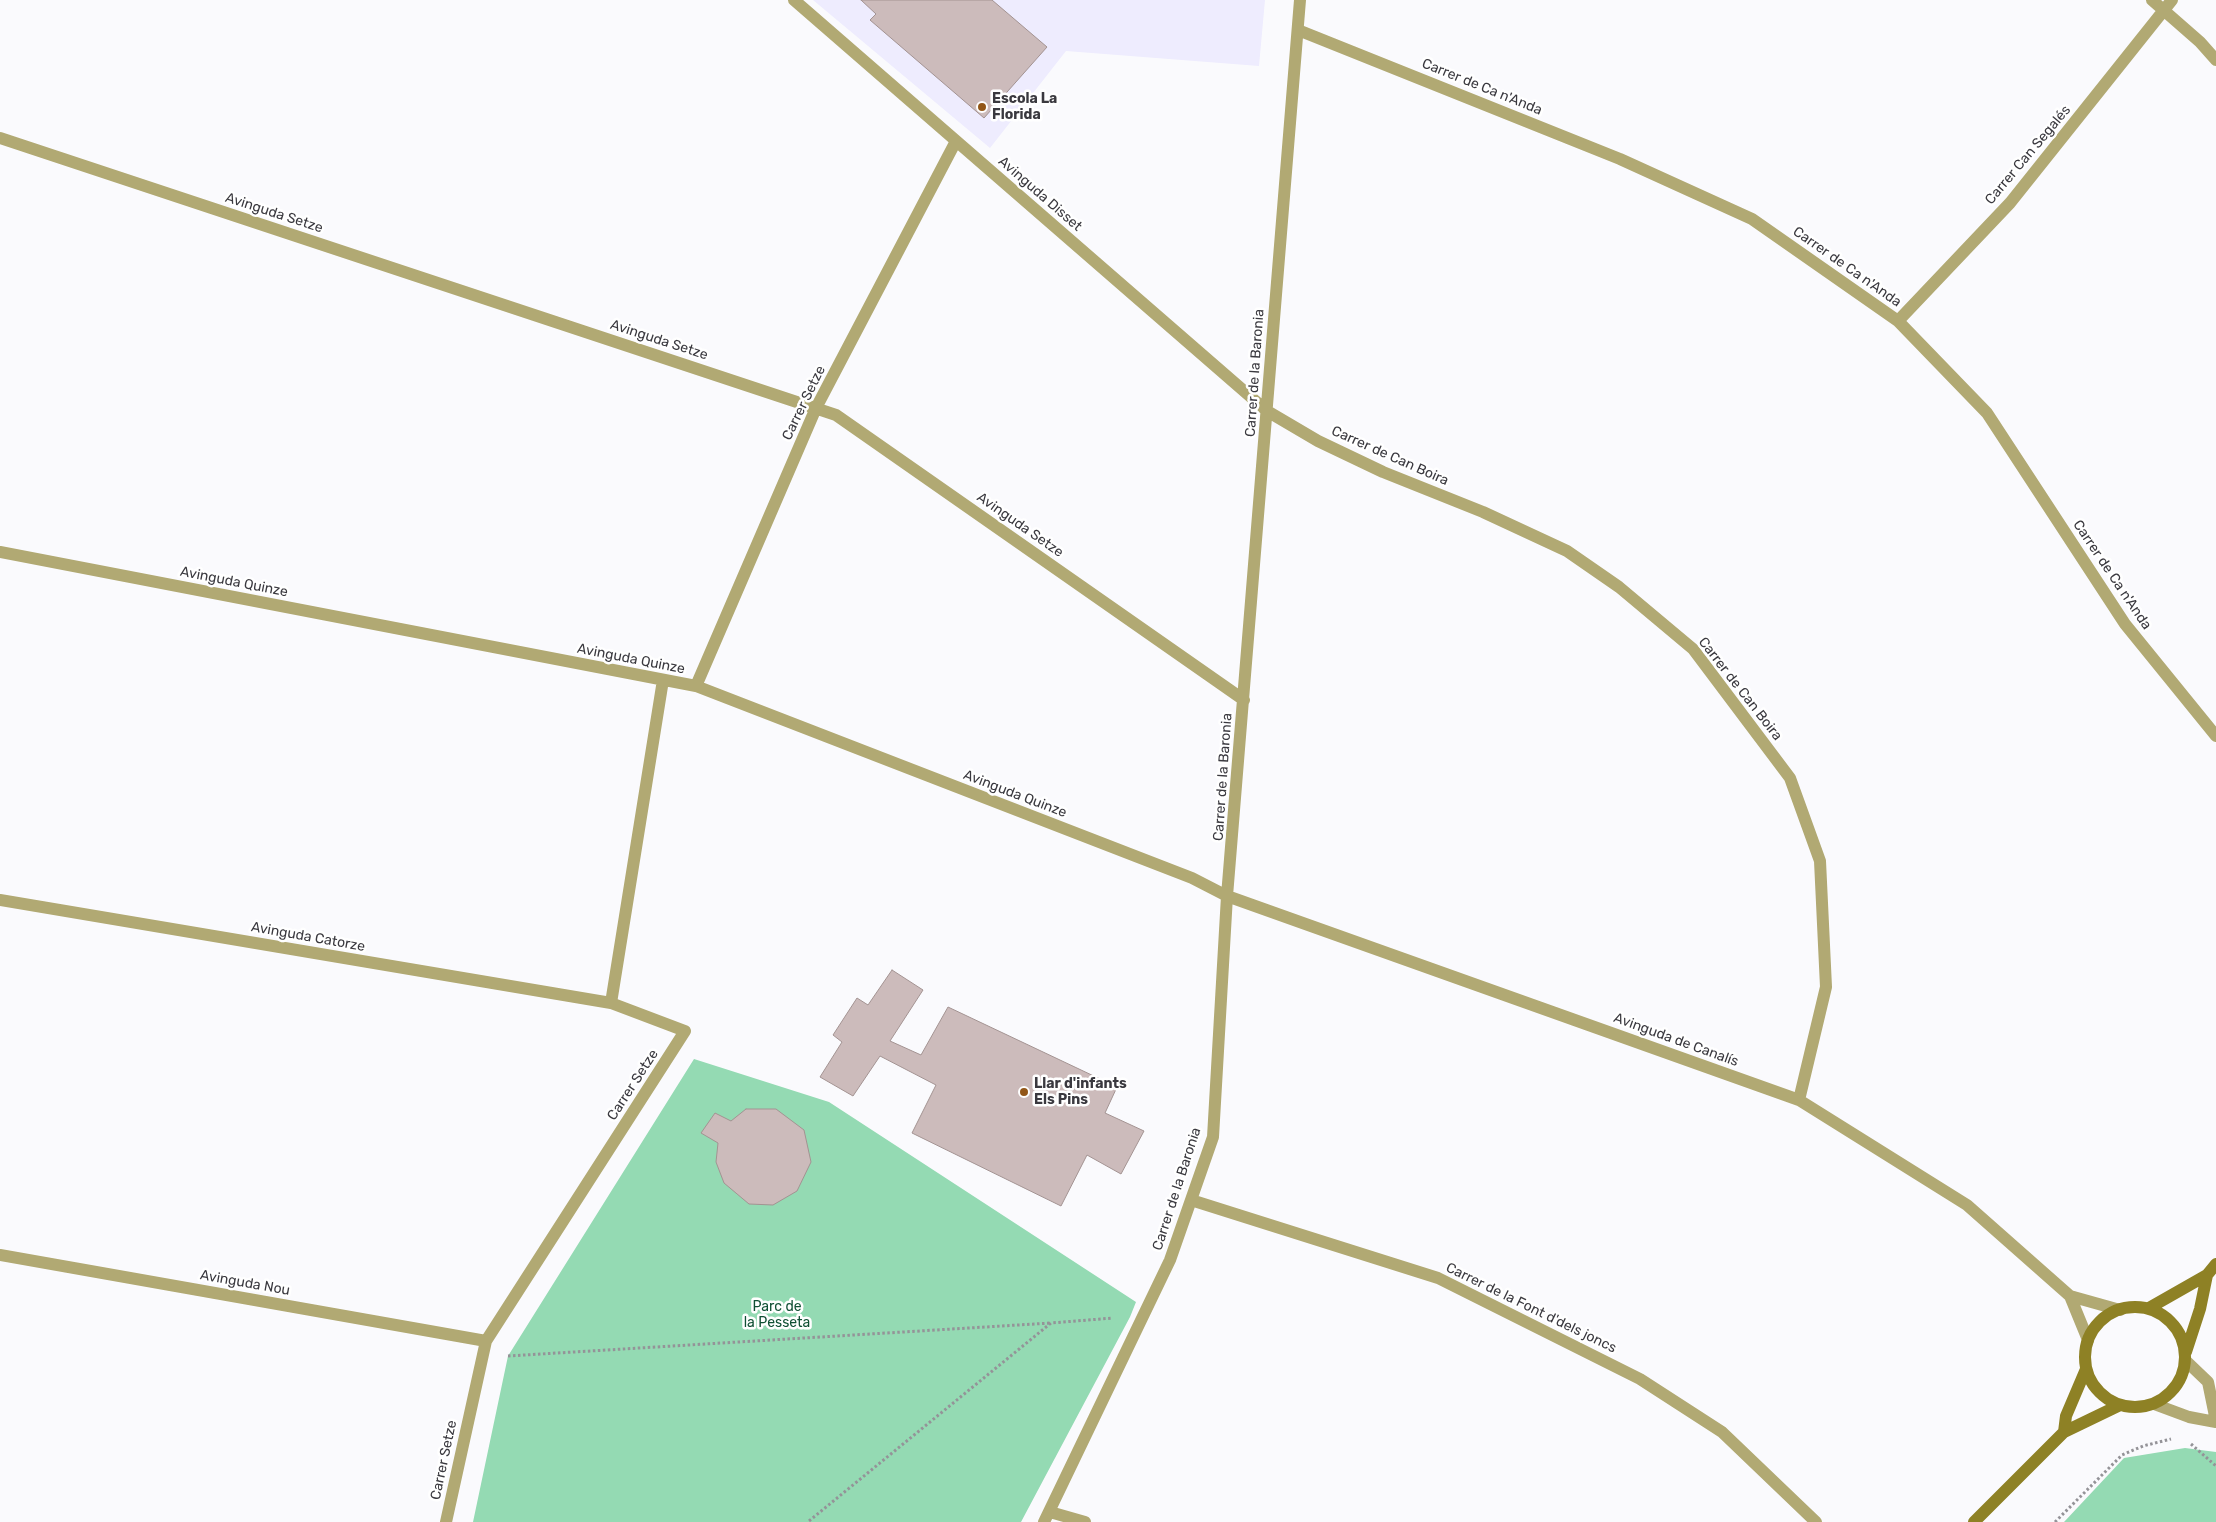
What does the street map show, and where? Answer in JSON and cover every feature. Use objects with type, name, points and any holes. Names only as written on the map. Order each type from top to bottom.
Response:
[{"type":"main road","points":[[2149,1308],[2207,1275],[2216,1264]]},
{"type":"main road","points":[[2186,1357],[2182,1338],[2163,1315],[2149,1308],[2134,1307],[2106,1316],[2095,1327],[2088,1340],[2085,1355],[2086,1370],[2093,1385],[2105,1398],[2120,1405],[2137,1408],[2154,1404],[2168,1395],[2178,1383],[2186,1357],[2200,1309],[2207,1275]]},
{"type":"main road","points":[[2064,1432],[2066,1416],[2086,1370]]},
{"type":"main road","points":[[1974,1522],[2064,1432],[2120,1405]]},
{"type":"street","name":"Avinguda Disset","points":[[794,0],[1267,411]]},
{"type":"street","name":"Carrer de la Baronia","points":[[1047,1517],[1170,1260],[1213,1137],[1227,896],[1300,0]]},
{"type":"street","points":[[2152,0],[2200,42],[2216,60]]},
{"type":"street","name":"Carrer Can Segalés","points":[[1898,321],[2010,203],[2172,0]]},
{"type":"street","name":"Carrer de Ca n'Anda","points":[[1298,30],[1620,159],[1752,219],[1898,321],[1987,413],[2125,624],[2216,736]]},
{"type":"street","name":"Avinguda Setze","points":[[0,138],[836,415],[1244,700]]},
{"type":"street","name":"Carrer Setze","points":[[696,686],[816,408],[956,141]]},
{"type":"street","name":"Carrer de Can Boira","points":[[1267,411],[1318,441],[1383,472],[1483,512],[1568,551],[1619,587],[1693,649],[1790,778],[1820,861],[1826,987],[1799,1100]]},
{"type":"street","name":"Avinguda Quinze","points":[[0,552],[696,686],[1192,878],[1227,896]]},
{"type":"street","points":[[611,1003],[663,680]]},
{"type":"street","name":"Avinguda de Canalís","points":[[1227,896],[1799,1100],[1967,1205],[2070,1296],[2120,1310]]},
{"type":"street","name":"Avinguda Catorze","points":[[0,900],[611,1003]]},
{"type":"street","name":"Carrer Setze","points":[[446,1522],[486,1341],[686,1031],[611,1003]]},
{"type":"street","name":"Carrer de la Font d'dels joncs","points":[[1191,1200],[1438,1278],[1640,1379],[1722,1432],[1816,1522]]},
{"type":"street","name":"Avinguda Nou","points":[[0,1255],[486,1341]]},
{"type":"street","name":"Avinguda de Canalís","points":[[2070,1296],[2088,1340]]},
{"type":"street","points":[[2154,1404],[2189,1416],[2216,1421],[2208,1382],[2186,1357]]},
{"type":"street","points":[[1047,1517],[1085,1522]]},
{"type":"path","points":[[508,1356],[1120,1318]]},
{"type":"path","points":[[809,1521],[1051,1323]]},
{"type":"path","points":[[2055,1522],[2122,1455],[2142,1446],[2174,1439]]},
{"type":"path","points":[[2188,1442],[2216,1466]]},
{"type":"shaded area","name":"Escola La Florida","points":[[813,0],[1265,0],[1259,66],[1066,51],[990,148]]},
{"type":"green space","name":"Parc de la Pesseta","points":[[694,1059],[829,1102],[1136,1302],[1130,1317],[1021,1522],[473,1522],[508,1356]]},
{"type":"green space","points":[[2185,1448],[2216,1452],[2216,1522],[2064,1522],[2124,1458]]},
{"type":"building","points":[[861,0],[992,0],[1047,47],[984,118],[870,20],[876,14]]},
{"type":"building","name":"Llar d'infants Els Pins","points":[[892,970],[923,990],[890,1041],[921,1055],[948,1007],[1117,1087],[1105,1113],[1144,1131],[1121,1174],[1087,1155],[1061,1206],[912,1133],[936,1085],[880,1056],[853,1096],[820,1077],[842,1042],[833,1035],[857,998],[868,1005]]},
{"type":"building","points":[[746,1109],[776,1109],[804,1130],[811,1162],[797,1191],[773,1205],[749,1204],[724,1183],[716,1162],[718,1143],[701,1133],[715,1113],[731,1121]]},
{"type":"place","name":"Escola La Florida","points":[[982,107]]},
{"type":"place","name":"Llar d'infants Els Pins","points":[[1024,1092]]}]
